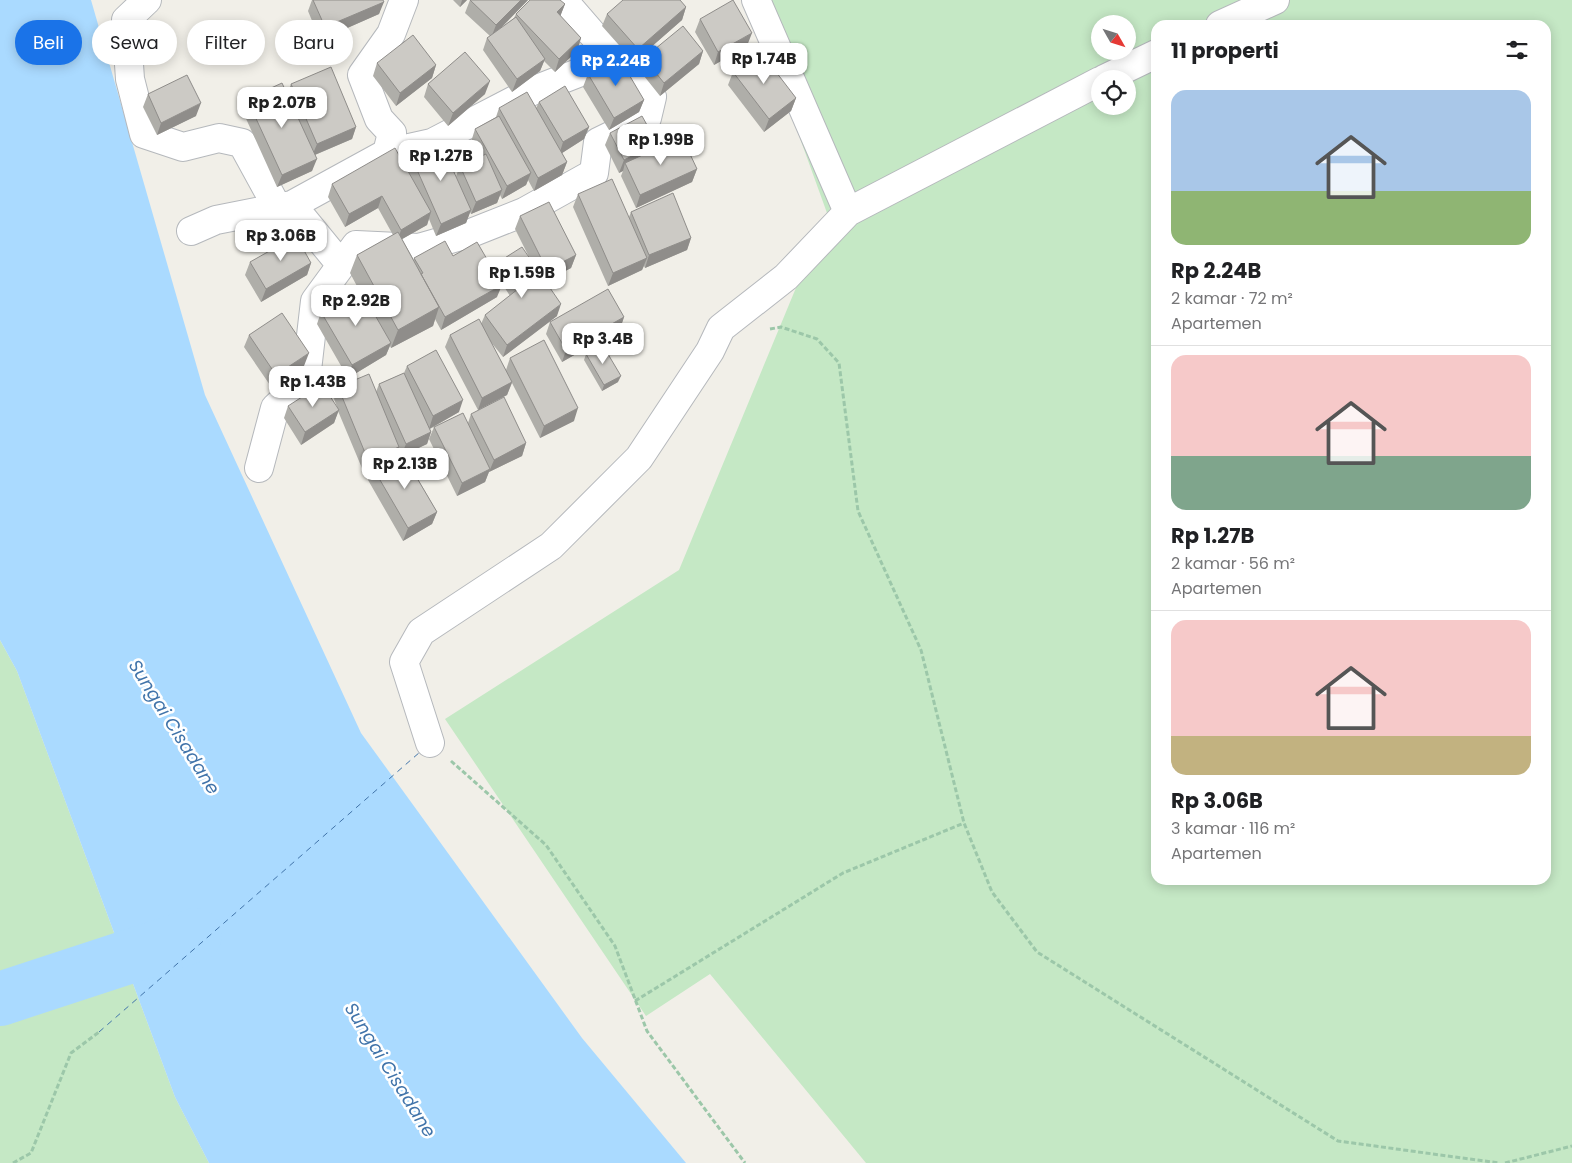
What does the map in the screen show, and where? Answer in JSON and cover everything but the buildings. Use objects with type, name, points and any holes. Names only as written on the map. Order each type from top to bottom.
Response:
[{"type":"street","points":[[148,0],[126,20],[130,79],[144,134],[182,147],[219,138],[242,143],[284,206],[341,265]]},
{"type":"street","points":[[387,153],[392,133],[379,119],[362,76],[391,34],[404,0]]},
{"type":"street","points":[[259,468],[275,408],[306,379],[315,301],[356,245],[419,248],[471,233],[524,212],[594,173],[598,142],[647,118],[652,97],[614,59],[563,0]]},
{"type":"street","points":[[756,0],[848,212]]},
{"type":"street","points":[[1231,20],[1274,0]]},
{"type":"street","points":[[1123,70],[1151,56]]},
{"type":"street","points":[[191,231],[216,220],[284,206],[387,153],[432,143],[532,91],[614,59]]},
{"type":"street","points":[[430,743],[404,662],[421,632],[558,540],[639,458],[710,351],[722,328],[786,277],[848,212],[1091,86]]},
{"type":"path","points":[[765,330],[781,327],[817,339],[839,362],[858,512],[921,650],[964,823],[992,892],[1038,952],[1338,1141],[1499,1163]]},
{"type":"path","points":[[430,743],[546,845],[615,946],[647,1031],[745,1163]]},
{"type":"path","points":[[635,1001],[843,873],[964,823]]},
{"type":"path","points":[[13,1163],[31,1153],[71,1053],[100,1032]]},
{"type":"path","points":[[1505,1163],[1572,1146]]},
{"type":"green space","points":[[750,0],[1572,0],[1572,1163],[866,1163],[710,974],[646,1016],[445,719],[679,570],[827,213]]},
{"type":"green space","points":[[0,640],[17,671],[175,1097],[209,1163],[0,1163]]},
{"type":"water","name":"Sungai Cisadane","points":[[0,0],[91,0],[97,20],[92,20],[92,65],[110,65],[205,395],[361,733],[582,1038],[686,1163],[209,1163],[175,1097],[17,671],[0,640]]},
{"type":"waterway","points":[[0,999],[195,935]]},
{"type":"ferry route","points":[[99,1032],[420,752]]}]
